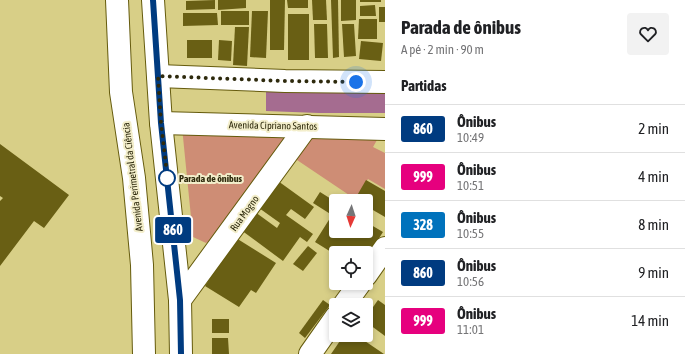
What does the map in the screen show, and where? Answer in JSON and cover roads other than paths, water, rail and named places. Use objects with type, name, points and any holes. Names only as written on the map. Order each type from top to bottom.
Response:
[{"type":"street","name":"Avenida Perimetral da Ciência","points":[[117,0],[121,92],[134,178],[142,265],[144,354]]},
{"type":"street","points":[[153,0],[161,123],[180,300],[181,354]]},
{"type":"street","points":[[158,76],[285,81],[385,82]]},
{"type":"street","name":"Avenida Cipriano Santos","points":[[161,123],[385,128]]},
{"type":"street","name":"Rua Mogno","points":[[180,300],[307,126]]},
{"type":"street","points":[[373,265],[385,248]]},
{"type":"street","points":[[310,354],[329,327]]},
{"type":"place","name":"Parada de ônibus","points":[[167,178]]}]
